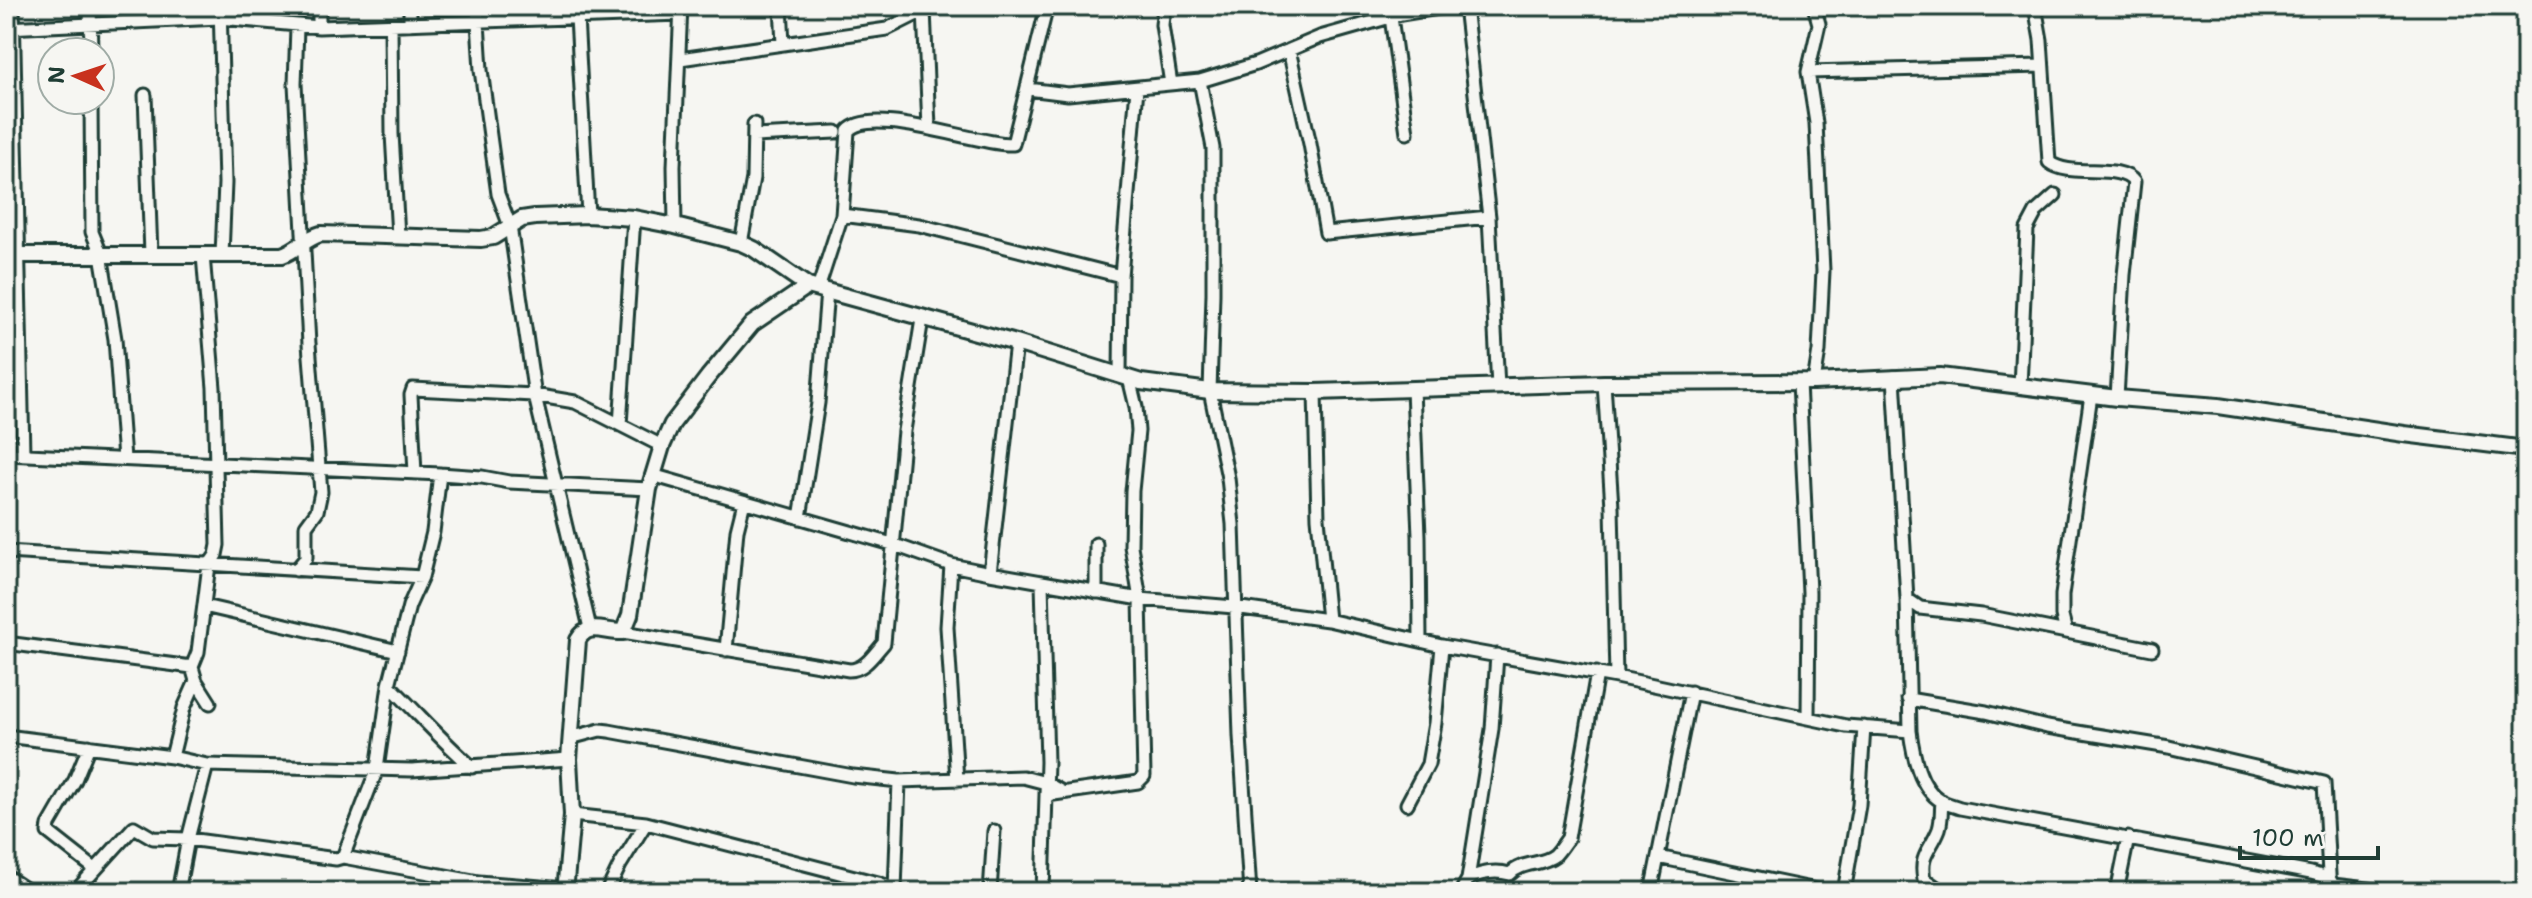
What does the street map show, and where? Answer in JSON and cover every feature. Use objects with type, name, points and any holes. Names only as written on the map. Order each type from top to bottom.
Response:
[{"type":"street","points":[[13,6],[9,28],[13,255],[23,454]]},
{"type":"street","points":[[90,6],[90,36]]},
{"type":"street","points":[[319,6],[319,27]]},
{"type":"street","points":[[410,6],[410,24]]},
{"type":"street","points":[[477,6],[481,70],[498,194],[510,226],[535,396],[590,628]]},
{"type":"street","points":[[781,6],[783,44]]},
{"type":"street","points":[[800,518],[818,403],[817,289],[842,215],[848,131],[853,126],[884,123],[1013,144],[1047,6]]},
{"type":"street","points":[[1164,6],[1162,25],[1171,84]]},
{"type":"street","points":[[1028,89],[1068,94],[1200,81],[1256,64],[1320,37],[1391,17],[1451,6]]},
{"type":"street","points":[[1465,6],[1489,217],[1498,387]]},
{"type":"street","points":[[1808,718],[1806,382],[1819,351],[1823,271],[1816,123],[1808,72],[1819,24],[1814,6]]},
{"type":"street","points":[[2035,6],[2049,162],[2055,167],[2067,169],[2125,174],[2134,182],[2123,290],[2117,398]]},
{"type":"street","points":[[680,59],[887,29],[928,8],[929,128]]},
{"type":"street","points":[[9,28],[220,12],[297,27],[319,27],[680,10],[675,226]]},
{"type":"street","points":[[220,12],[225,183],[222,255]]},
{"type":"street","points":[[577,17],[588,215]]},
{"type":"street","points":[[1391,17],[1407,133]]},
{"type":"street","points":[[391,25],[392,134],[398,236]]},
{"type":"street","points":[[296,570],[306,558],[306,526],[317,511],[321,492],[295,84],[297,27]]},
{"type":"street","points":[[1289,50],[1326,233],[1489,217]]},
{"type":"street","points":[[1808,72],[2042,66]]},
{"type":"street","points":[[1200,81],[1213,148],[1210,391],[1228,478],[1233,524],[1234,607],[1250,892]]},
{"type":"street","points":[[1023,777],[1046,789],[1062,792],[1138,782],[1144,776],[1140,599],[1131,546],[1138,431],[1136,407],[1124,377],[1121,276],[1137,88]]},
{"type":"street","points":[[145,95],[151,254]]},
{"type":"street","points":[[91,116],[92,232],[101,254],[115,339],[124,459]]},
{"type":"street","points":[[741,243],[753,178],[754,130],[836,132]]},
{"type":"street","points":[[2020,387],[2027,229],[2036,212],[2055,195]]},
{"type":"street","points":[[13,255],[282,255],[321,234],[481,239],[493,237],[522,219],[535,217],[588,215],[634,218],[741,243],[817,289],[1016,343],[1141,382],[1210,391],[1315,392],[1604,383],[1806,382],[1940,376],[2117,398],[2218,406],[2526,449]]},
{"type":"street","points":[[842,215],[919,225],[1121,276]]},
{"type":"street","points":[[620,425],[634,218]]},
{"type":"street","points":[[203,255],[214,388],[218,545],[209,565],[198,652],[192,667],[196,681],[210,703]]},
{"type":"street","points":[[623,632],[630,615],[650,482],[672,424],[752,324],[817,289]]},
{"type":"street","points":[[75,892],[134,827],[153,838],[188,839],[336,859],[343,857],[479,882],[565,891],[572,815],[570,738],[578,640],[583,631],[590,628],[623,632],[857,670],[884,643],[904,431],[922,319]]},
{"type":"street","points":[[990,573],[1016,343]]},
{"type":"street","points":[[1894,377],[1907,599],[1910,731],[1922,779],[1929,790],[1942,801],[1960,808],[2329,878],[2333,885],[2394,892]]},
{"type":"street","points":[[1604,383],[1612,507],[1616,677]]},
{"type":"street","points":[[415,473],[413,389],[535,396],[575,402],[662,446]]},
{"type":"street","points":[[1413,389],[1420,641]]},
{"type":"street","points":[[1315,392],[1318,518],[1328,620]]},
{"type":"street","points":[[2066,632],[2062,595],[2091,395]]},
{"type":"street","points":[[6,454],[440,474],[557,485],[650,482],[744,502],[892,544],[951,565],[990,573],[1140,599],[1234,607],[1328,620],[1442,646],[1597,673],[1846,726],[1910,731]]},
{"type":"street","points":[[343,857],[377,769],[389,685],[409,606],[422,577],[433,532],[440,474]]},
{"type":"street","points":[[726,650],[737,530],[744,502]]},
{"type":"street","points":[[1096,544],[1096,592]]},
{"type":"street","points":[[6,552],[422,577]]},
{"type":"street","points":[[951,565],[947,627],[957,780]]},
{"type":"street","points":[[1042,583],[1047,762],[1043,892]]},
{"type":"street","points":[[1907,599],[1920,608]]},
{"type":"street","points":[[204,606],[398,651]]},
{"type":"street","points":[[1907,613],[1920,608],[1981,615],[2152,649]]},
{"type":"street","points":[[6,643],[192,667]]},
{"type":"street","points":[[1407,804],[1428,764],[1442,646]]},
{"type":"street","points":[[1461,892],[1468,879],[1492,729],[1497,655]]},
{"type":"street","points":[[1468,879],[1498,871],[1510,874],[1517,867],[1550,858],[1568,838],[1597,673]]},
{"type":"street","points":[[172,757],[184,708],[196,681]]},
{"type":"street","points":[[389,685],[438,737],[472,767]]},
{"type":"street","points":[[1651,892],[1691,692]]},
{"type":"street","points":[[1908,699],[2169,747],[2324,783],[2330,892]]},
{"type":"street","points":[[1844,892],[1859,805],[1864,727]]},
{"type":"street","points":[[570,738],[609,731],[853,776],[899,781],[1023,777],[1047,762]]},
{"type":"street","points":[[6,736],[172,757],[207,765],[377,769],[472,767],[569,759]]},
{"type":"street","points":[[89,746],[48,832],[95,869]]},
{"type":"street","points":[[178,892],[207,765]]},
{"type":"street","points":[[572,815],[646,823],[878,883],[898,891],[899,781]]},
{"type":"street","points":[[1942,801],[1939,831],[1921,866],[1924,879],[1949,892]]},
{"type":"street","points":[[607,892],[646,823]]},
{"type":"street","points":[[990,892],[994,831]]},
{"type":"street","points":[[2117,892],[2128,838]]},
{"type":"street","points":[[1658,857],[1826,892]]},
{"type":"street","points":[[6,876],[30,892]]}]
